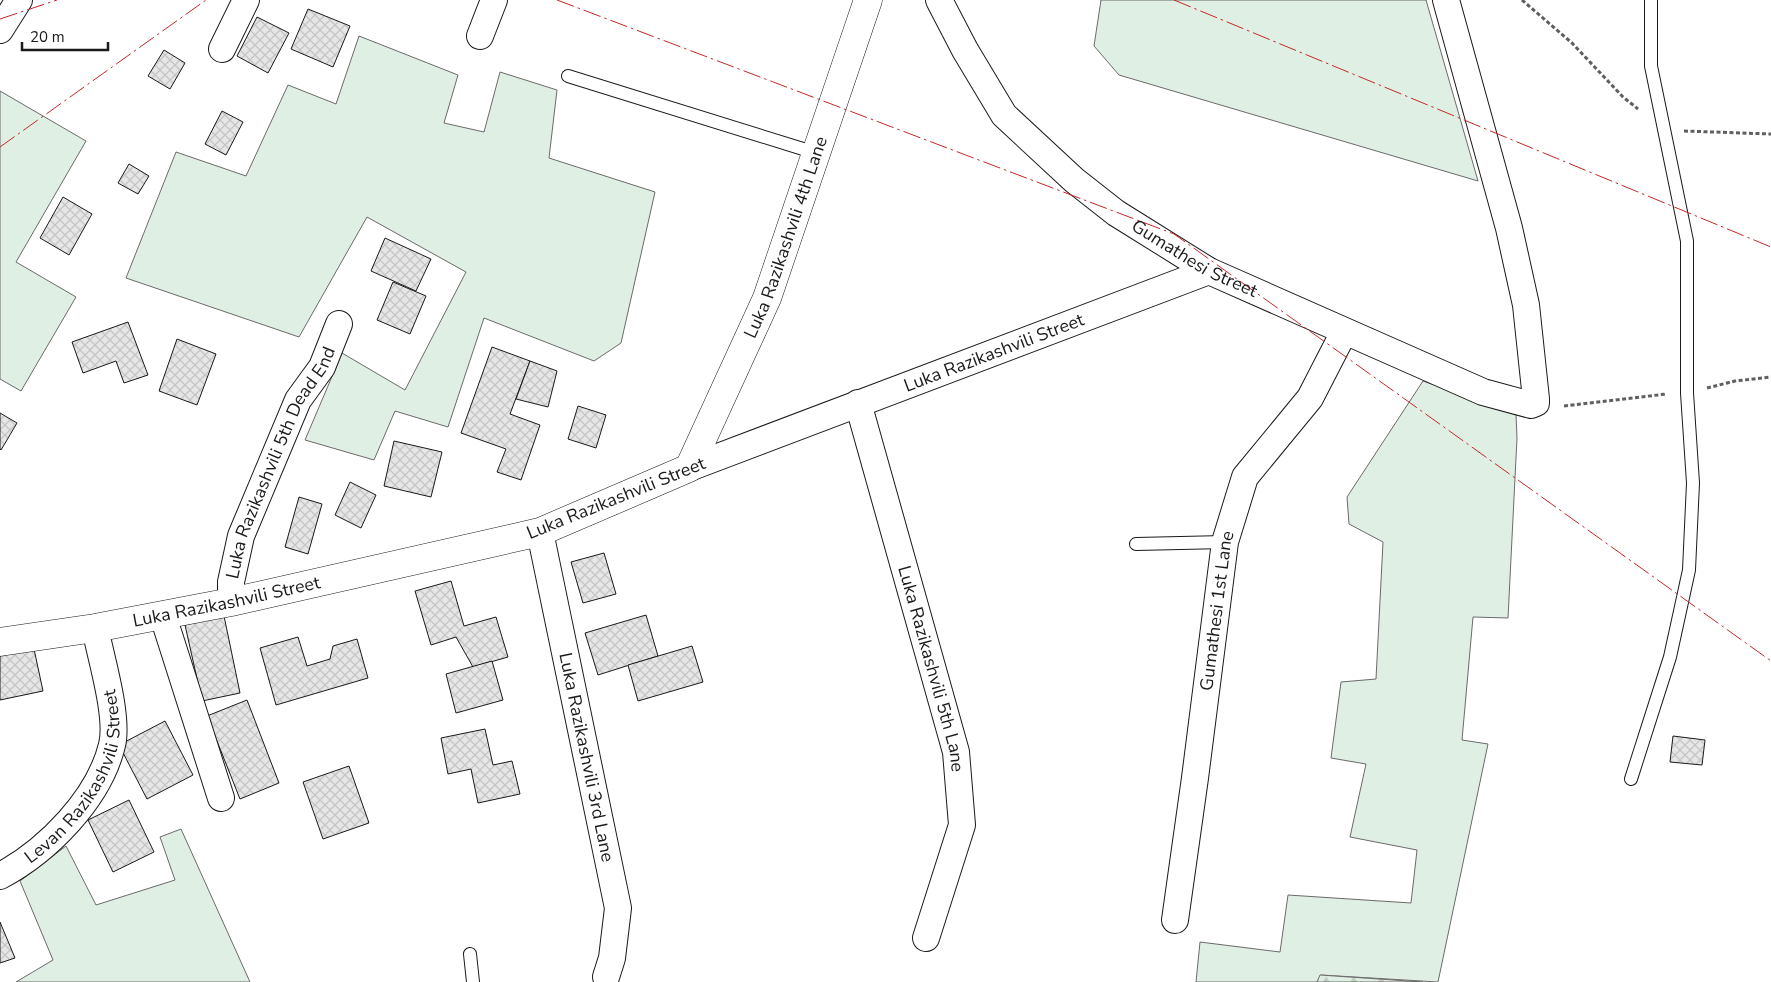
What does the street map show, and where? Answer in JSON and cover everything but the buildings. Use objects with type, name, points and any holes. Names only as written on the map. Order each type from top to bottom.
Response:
[{"type":"street","points":[[0,30],[19,0]]},
{"type":"street","points":[[222,49],[246,0]]},
{"type":"street","points":[[480,36],[494,0]]},
{"type":"street","name":"Luka Razikashvili 4th Lane","points":[[689,468],[767,298],[868,0]]},
{"type":"street","name":"Gumathesi Street","points":[[939,0],[965,50],[1004,115],[1074,180],[1116,213],[1209,271],[1483,392],[1531,405],[1536,404]]},
{"type":"street","points":[[1446,0],[1510,228],[1526,305],[1536,404]]},
{"type":"street","name":"Luka Razikashvili Street","points":[[0,642],[95,628],[231,602],[540,532],[689,468],[1209,271]]},
{"type":"street","name":"Luka Razikashvili 5th Dead End","points":[[231,602],[230,582],[241,536],[298,400],[322,367],[339,324]]},
{"type":"street","name":"Gumathesi 1st Lane","points":[[1175,920],[1225,542],[1245,477],[1310,398],[1344,332]]},
{"type":"street","name":"Luka Razikashvili 5th Lane","points":[[858,403],[956,752],[962,825],[926,938]]},
{"type":"street","name":"Luka Razikashvili 3rd Lane","points":[[540,532],[618,908],[612,958],[605,980]]},
{"type":"street","points":[[162,616],[221,798]]},
{"type":"street","name":"Levan Razikashvili Street","points":[[0,876],[14,869],[58,834],[86,801],[112,745],[113,719],[95,628]]},
{"type":"lane","points":[[1630,779],[1670,657],[1689,570],[1694,483],[1687,393],[1687,241],[1651,66],[1651,0]]},
{"type":"lane","points":[[568,76],[816,153]]},
{"type":"lane","points":[[1136,544],[1225,542]]},
{"type":"lane","points":[[470,954],[473,982]]},
{"type":"path","points":[[1536,404],[1571,406],[1650,394],[1687,393],[1735,381],[1771,377]]},
{"type":"green space","points":[[1101,0],[1426,0],[1478,181],[1119,75],[1094,46]]},
{"type":"green space","points":[[359,36],[458,75],[444,123],[484,132],[500,72],[557,90],[549,158],[655,192],[621,343],[594,361],[484,318],[448,427],[395,411],[374,460],[305,440],[342,353],[405,390],[466,272],[367,217],[299,337],[126,278],[176,152],[246,176],[288,85],[336,104]]},
{"type":"green space","points":[[0,91],[86,141],[16,262],[76,297],[21,391],[0,379]]},
{"type":"green space","points":[[1423,381],[1516,414],[1517,438],[1508,618],[1473,617],[1462,740],[1488,744],[1438,982],[1321,975],[1317,982],[1196,982],[1200,942],[1280,952],[1288,895],[1411,903],[1417,850],[1350,837],[1366,764],[1331,758],[1341,682],[1376,679],[1383,542],[1349,524],[1347,497]]},
{"type":"green space","points":[[181,829],[250,982],[16,982],[53,960],[20,881],[66,846],[96,905],[175,880],[160,837]]},
{"type":"green space","points":[[1320,975],[1423,982],[1317,982]]},
{"type":"power","points":[[0,19],[57,0]]},
{"type":"power","points":[[0,147],[206,0]]},
{"type":"power","points":[[557,0],[1174,234],[1771,661]]},
{"type":"power","points":[[1174,0],[1771,247]]}]
